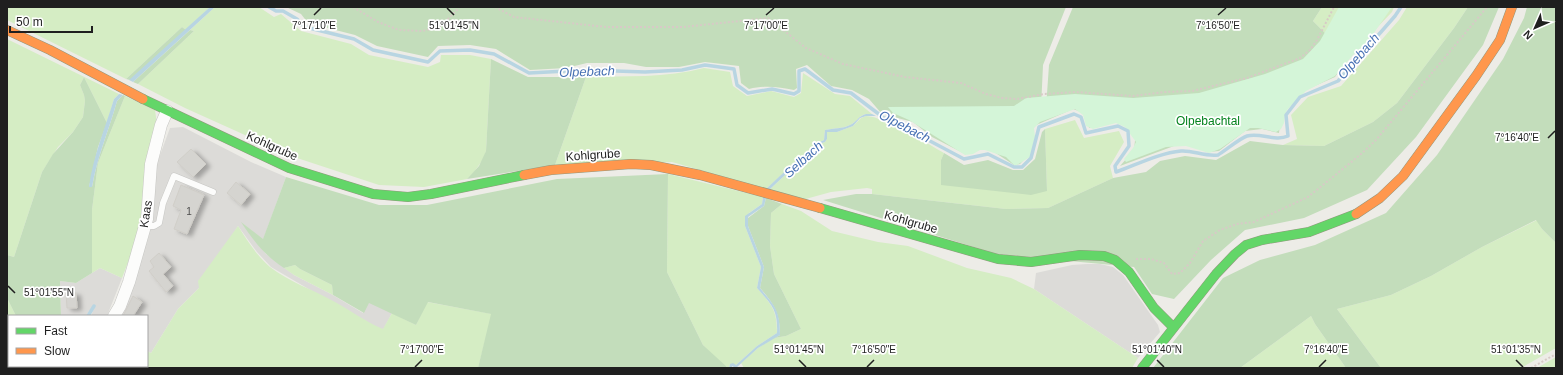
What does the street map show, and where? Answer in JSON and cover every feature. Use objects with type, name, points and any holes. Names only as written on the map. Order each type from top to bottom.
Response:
[{"type":"street","points":[[1142,368],[1216,274],[1235,254],[1246,246],[1262,240],[1309,232],[1356,214],[1380,198],[1403,176],[1476,76],[1500,40],[1512,7]]},
{"type":"street","name":"Kohlgrube","points":[[7,30],[167,111],[289,168],[373,194],[408,197],[437,193],[551,170],[631,164],[651,165],[700,175],[760,191],[998,258],[1031,262],[1082,254],[1102,255],[1119,262],[1133,276],[1152,305],[1173,328]]},
{"type":"street","name":"Kaas","points":[[115,315],[120,306],[129,282],[147,219],[151,164],[161,125],[167,111]]},
{"type":"lane","points":[[145,226],[154,226],[159,223],[163,203],[174,176],[213,192]]},
{"type":"path","points":[[353,7],[378,22],[399,30],[422,31],[440,27],[460,7]]},
{"type":"path","points":[[495,7],[514,17],[606,27],[682,27],[768,18],[806,48],[843,64],[905,78],[961,83],[986,94],[1002,98],[1017,99],[1044,94],[1076,92],[1133,96],[1164,92],[1192,91],[1247,78],[1300,58],[1310,50],[1317,40],[1334,7]]},
{"type":"path","points":[[1119,262],[1132,259],[1151,259],[1164,263],[1172,274],[1180,273],[1190,263],[1203,241],[1220,230],[1237,224],[1254,222],[1308,197],[1376,140],[1487,7]]},
{"type":"path","points":[[1531,368],[1556,354]]},
{"type":"shaded area","points":[[183,127],[251,162],[286,177],[263,240],[242,223],[266,254],[294,275],[331,294],[363,313],[369,302],[392,313],[383,330],[365,322],[271,267],[257,252],[238,226],[199,288],[178,309],[151,353],[148,352],[148,315],[118,315],[148,239],[156,166],[170,128]]},
{"type":"shaded area","points":[[1100,264],[1113,267],[1123,275],[1158,325],[1160,332],[1138,358],[1034,289],[1036,273],[1072,265]]},
{"type":"shaded area","points":[[100,268],[122,278],[107,315],[91,315],[95,306],[93,305],[87,315],[61,315],[60,281],[76,283]]},
{"type":"green space","points":[[7,7],[210,7],[186,30],[182,27],[126,79],[7,20]]},
{"type":"green space","points":[[215,7],[259,7],[274,17],[281,14],[301,31],[351,44],[369,55],[428,67],[440,62],[441,55],[470,55],[491,59],[486,151],[484,158],[467,179],[424,187],[379,185],[294,157],[185,108],[138,84],[194,31],[190,30]]},
{"type":"green space","points":[[286,7],[1066,7],[1043,65],[1041,108],[1046,108],[1049,65],[1073,7],[1322,7],[1313,21],[1349,57],[1335,77],[1292,96],[1281,116],[1279,133],[1262,129],[1245,131],[1219,151],[1208,152],[1193,146],[1174,146],[1120,166],[1134,150],[1136,131],[1116,120],[1089,128],[1087,114],[1073,109],[1034,126],[1027,156],[1020,164],[1014,165],[988,148],[963,153],[932,137],[913,122],[882,114],[869,99],[852,90],[831,86],[807,65],[796,69],[797,88],[794,90],[772,87],[749,89],[741,83],[739,66],[705,62],[679,67],[646,67],[624,63],[587,63],[566,68],[530,70],[496,49],[470,45],[438,46],[428,57],[377,46],[355,35],[308,23],[301,14]]},
{"type":"green space","points":[[1322,7],[1394,7],[1392,12],[1349,57],[1313,21]]},
{"type":"green space","name":"Olpebachtal","points":[[1339,7],[1392,7],[1369,40],[1353,55],[1335,76],[1306,91],[1287,110],[1281,129],[1276,132],[1258,128],[1250,128],[1220,149],[1209,153],[1186,146],[1166,147],[1126,162],[1124,159],[1136,142],[1125,127],[1116,123],[1093,129],[1086,126],[1083,115],[1075,109],[1040,122],[1034,128],[1035,137],[1030,157],[1015,166],[1006,157],[985,150],[980,150],[973,154],[965,155],[909,120],[893,113],[888,107],[1014,106],[1026,98],[1075,94],[1133,98],[1199,93],[1265,74],[1303,59],[1320,41]]},
{"type":"green space","points":[[1407,7],[1468,7],[1454,28],[1397,103],[1373,122],[1324,146],[1283,145],[1297,139],[1291,115],[1308,97],[1341,86],[1399,20]]},
{"type":"green space","points":[[1468,7],[1499,7],[1483,45],[1416,137],[1367,190],[1304,218],[1245,230],[1211,260],[1174,299],[1152,294],[1134,267],[996,254],[823,200],[856,194],[872,194],[1006,209],[1048,208],[1113,178],[1146,172],[1160,161],[1185,156],[1216,160],[1250,141],[1283,145],[1324,146],[1373,122],[1397,103],[1454,28]]},
{"type":"green space","points":[[1527,7],[1556,7],[1556,243],[1542,229],[1536,220],[1482,247],[1431,276],[1391,295],[1337,309],[1381,368],[1346,368],[1311,316],[1240,368],[1153,368],[1223,278],[1260,260],[1315,245],[1386,213],[1437,155],[1503,59],[1524,18]]},
{"type":"green space","points":[[182,27],[186,30],[130,80],[126,79]]},
{"type":"green space","points":[[190,30],[194,31],[138,84],[133,82]]},
{"type":"green space","points":[[7,39],[119,94],[114,99],[107,123],[84,77],[80,85],[85,101],[83,117],[73,132],[58,147],[42,172],[14,257],[7,255]]},
{"type":"green space","points":[[491,59],[528,77],[586,77],[555,165],[467,179],[479,166],[486,151]]},
{"type":"green space","points":[[704,68],[730,72],[733,86],[747,96],[771,91],[794,97],[801,93],[803,73],[835,94],[850,96],[872,114],[862,116],[850,125],[825,130],[824,140],[817,144],[801,160],[796,162],[766,189],[672,162],[555,165],[586,77],[660,75]]},
{"type":"green space","points":[[84,77],[107,123],[98,147],[89,187],[92,187],[100,154],[117,101],[123,95],[125,96],[98,163],[92,210],[92,273],[76,283],[60,281],[61,315],[16,315],[7,298],[7,255],[14,257],[42,172],[53,154],[73,132],[83,117],[85,101],[80,85]]},
{"type":"green space","points":[[125,96],[155,110],[157,124],[138,236],[122,278],[100,268],[92,273],[92,210],[98,163]]},
{"type":"green space","points":[[866,116],[877,118],[916,137],[944,153],[941,160],[1047,191],[1045,129],[1075,120],[1084,138],[1119,131],[1124,142],[1110,166],[1113,178],[1048,208],[1006,209],[872,194],[872,189],[867,188],[831,192],[802,200],[769,190],[797,164],[802,162],[806,155],[812,152],[817,145],[825,142],[827,139],[827,132],[837,132],[853,126],[861,118]]},
{"type":"green space","points":[[1045,129],[1047,191],[1031,195],[941,185],[941,160],[944,153],[964,165],[988,160],[1013,170],[1023,170],[1035,159],[1042,132]]},
{"type":"green space","points":[[668,174],[763,197],[762,204],[749,213],[745,226],[761,267],[757,288],[773,308],[777,325],[777,333],[757,346],[736,365],[730,364],[729,368],[720,363],[703,345],[667,272]]},
{"type":"green space","points":[[668,174],[667,272],[703,345],[728,368],[478,368],[491,314],[428,302],[416,325],[369,303],[364,313],[333,295],[332,285],[295,265],[284,268],[277,263],[260,247],[241,222],[263,239],[286,177],[379,205],[427,205],[557,179]]},
{"type":"green space","points":[[766,198],[782,204],[771,213],[770,246],[774,274],[801,329],[786,336],[774,338],[780,335],[779,321],[775,309],[760,288],[764,267],[748,226],[748,218],[764,206]]},
{"type":"green space","points":[[782,204],[801,211],[832,231],[878,242],[908,246],[967,268],[1011,278],[1034,289],[1138,358],[1132,368],[744,368],[741,363],[758,348],[774,338],[786,336],[801,329],[774,274],[770,246],[771,213]]},
{"type":"green space","points":[[1537,220],[1542,229],[1556,243],[1556,348],[1521,368],[1381,368],[1337,309],[1391,295],[1431,276],[1482,247]]},
{"type":"green space","points":[[238,226],[252,248],[270,267],[277,272],[293,282],[341,305],[370,323],[383,329],[392,313],[416,325],[427,302],[492,314],[478,368],[102,368],[148,367],[148,352],[151,353],[178,309],[199,288],[198,281]]},
{"type":"green space","points":[[295,265],[332,285],[333,295],[294,275],[284,268]]},
{"type":"green space","points":[[7,298],[16,315],[8,315],[8,367],[37,368],[7,368]]},
{"type":"green space","points":[[1311,316],[1346,368],[1240,368]]},
{"type":"green space","points":[[1556,357],[1556,368],[1537,368]]},
{"type":"green space","points":[[36,367],[82,367],[82,368]]},
{"type":"water","points":[[210,7],[215,7],[133,82],[129,80]]},
{"type":"water","points":[[119,94],[123,95],[117,101],[100,154],[92,187],[89,187],[93,164],[114,99]]},
{"type":"water","name":"Selbach","points":[[866,114],[876,116],[866,116],[860,118],[853,126],[837,132],[827,132],[827,139],[825,142],[817,145],[812,152],[806,155],[802,162],[797,164],[769,190],[766,189],[796,161],[801,160],[805,155],[813,149],[817,144],[824,140],[825,130],[847,126]]},
{"type":"water","points":[[763,197],[766,198],[764,206],[748,217],[748,226],[764,267],[760,288],[776,309],[779,320],[780,335],[758,348],[736,368],[732,366],[732,368],[729,368],[730,364],[733,363],[736,365],[757,346],[777,333],[777,325],[773,308],[757,288],[761,267],[745,226],[745,216],[762,204]]},
{"type":"building","points":[[191,149],[206,164],[193,177],[177,162]]},
{"type":"building","points":[[236,182],[250,194],[241,205],[227,193]]},
{"type":"building","points":[[181,185],[204,195],[187,234],[174,229],[181,210],[173,206]]},
{"type":"building","points":[[159,253],[171,267],[163,274],[173,286],[166,292],[149,271],[154,267],[150,261]]},
{"type":"building","points":[[66,293],[76,293],[77,308],[67,308]]},
{"type":"building","points":[[133,296],[142,302],[134,315],[124,315]]},
{"type":"waterway","name":"Olpebach","points":[[269,7],[276,11],[283,11],[297,19],[305,27],[354,39],[373,50],[428,62],[440,51],[470,50],[494,54],[529,73],[586,70],[645,72],[682,70],[705,65],[734,69],[737,85],[748,93],[772,89],[794,94],[799,91],[799,71],[805,69],[833,90],[851,93],[884,118],[908,126],[930,141],[964,159],[988,154],[1014,167],[1022,167],[1031,158],[1039,127],[1074,114],[1081,117],[1086,133],[1118,126],[1128,131],[1129,146],[1115,166],[1116,172],[1173,152],[1186,151],[1208,155],[1218,155],[1240,139],[1247,136],[1257,135],[1273,138],[1283,138],[1288,136],[1286,115],[1300,97],[1338,81],[1395,16],[1401,7]]},
{"type":"waterway","points":[[89,315],[94,306]]},
{"type":"traffic: fast","points":[[143,99],[289,168],[373,194],[408,197],[431,194],[524,175]]},
{"type":"traffic: fast","points":[[820,208],[998,259],[1031,262],[1080,255],[1104,256],[1115,260],[1129,272],[1154,308],[1173,327]]},
{"type":"traffic: fast","points":[[1142,368],[1216,274],[1246,245],[1262,240],[1309,232],[1356,214]]},
{"type":"traffic: slow","points":[[1356,214],[1380,198],[1403,176],[1476,76],[1500,40],[1512,7]]},
{"type":"traffic: slow","points":[[7,30],[50,50],[143,99]]},
{"type":"traffic: slow","points":[[524,175],[551,170],[631,164],[651,165],[700,175],[820,208]]}]
